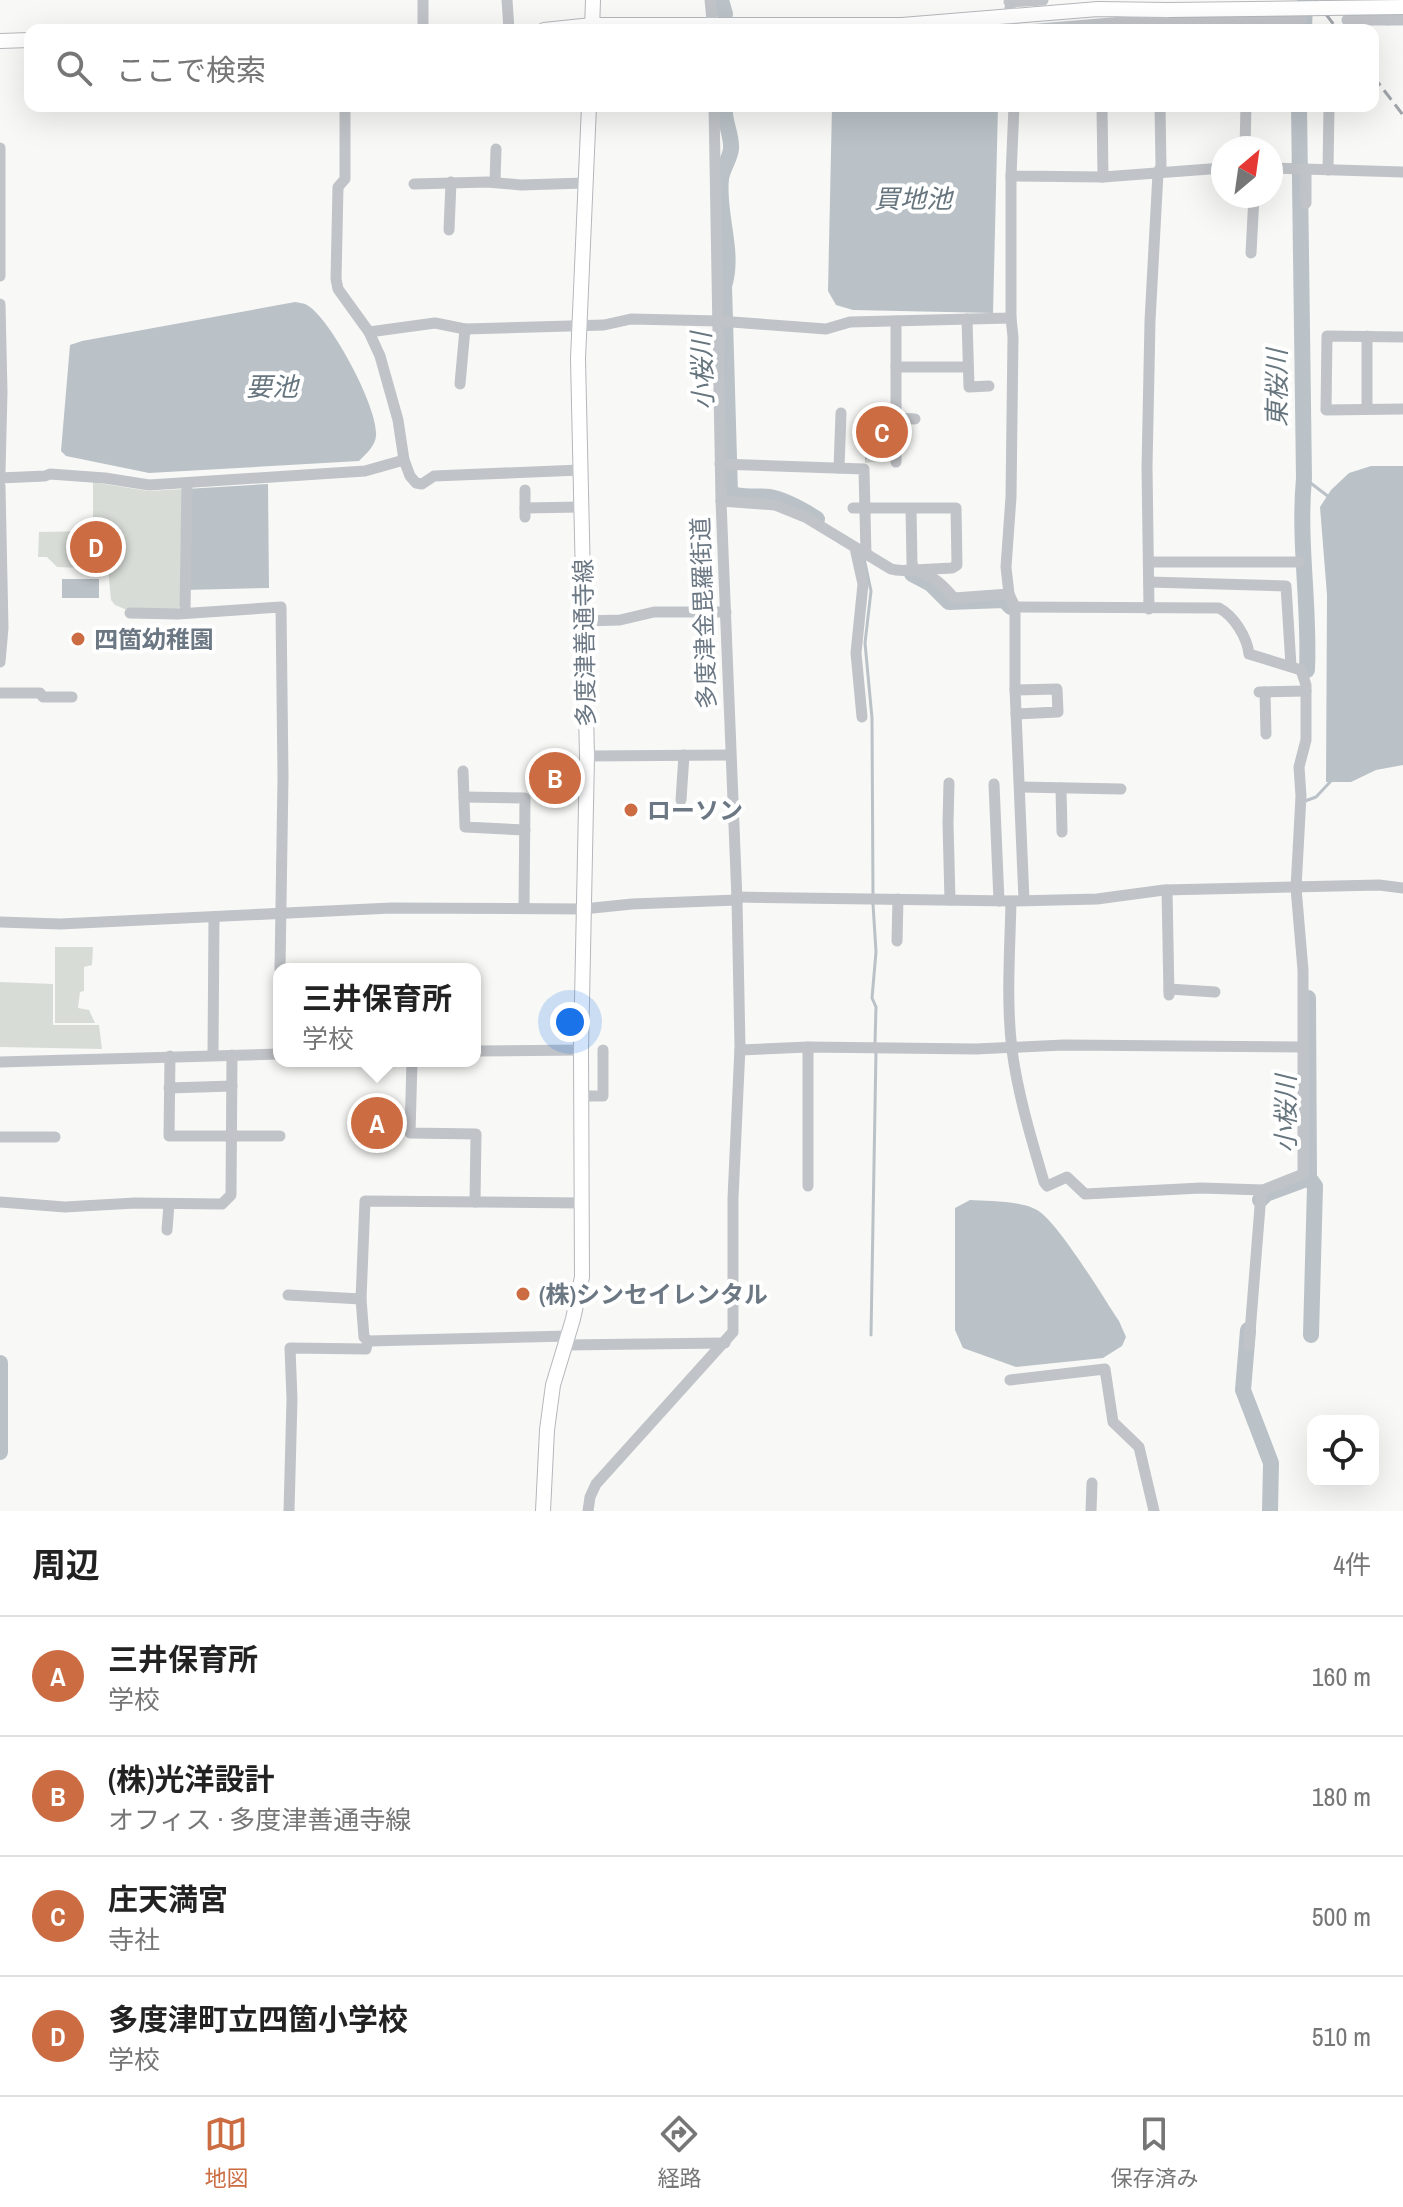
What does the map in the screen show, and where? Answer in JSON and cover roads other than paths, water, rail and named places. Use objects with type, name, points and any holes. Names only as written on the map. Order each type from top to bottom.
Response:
[{"type":"main road","points":[[592,24],[593,0]]},
{"type":"main road","points":[[910,24],[1011,12],[1098,9],[1163,20],[1403,7]]},
{"type":"main road","points":[[0,41],[24,40]]},
{"type":"main road","name":"多度津善通寺線","points":[[543,1511],[553,1385],[582,1277],[581,1050],[587,756],[579,325],[589,112]]},
{"type":"street","points":[[423,0],[423,24]]},
{"type":"street","points":[[507,0],[509,24]]},
{"type":"street","points":[[710,0],[713,24]]},
{"type":"street","points":[[1011,12],[1043,0]]},
{"type":"street","points":[[1245,0],[1246,24]]},
{"type":"street","points":[[1388,0],[1388,20]]},
{"type":"street","points":[[1127,24],[1163,20],[1229,24]]},
{"type":"street","points":[[1257,24],[1301,20]]},
{"type":"street","points":[[1347,20],[1403,20]]},
{"type":"street","points":[[345,112],[345,179],[338,187],[336,279],[338,289],[369,332],[380,356],[410,476],[416,483],[422,484],[434,476],[580,470]]},
{"type":"street","name":"多度津金毘羅街道","points":[[714,112],[721,501],[740,1050],[733,1198],[733,1332],[725,1343]]},
{"type":"street","points":[[1014,112],[1011,497],[1006,567],[1009,594],[1015,607],[1015,690],[1024,900]]},
{"type":"street","points":[[1102,112],[1103,177]]},
{"type":"street","points":[[1149,609],[1147,467],[1150,336],[1158,173],[1161,166],[1160,112]]},
{"type":"street","points":[[1245,136],[1246,112]]},
{"type":"street","points":[[1328,170],[1329,112]]},
{"type":"street","points":[[0,148],[0,276]]},
{"type":"street","points":[[495,182],[496,149]]},
{"type":"street","points":[[1011,176],[1103,177],[1211,169]]},
{"type":"street","points":[[1283,169],[1403,172]]},
{"type":"street","points":[[1302,170],[1306,203]]},
{"type":"street","points":[[448,230],[451,182]]},
{"type":"street","points":[[414,184],[585,183]]},
{"type":"street","points":[[1251,253],[1253,208]]},
{"type":"street","points":[[0,304],[0,475],[50,474],[149,485],[365,471],[404,460]]},
{"type":"street","points":[[369,332],[435,323],[465,329],[604,325],[631,319],[719,321],[826,329],[850,322],[1011,318]]},
{"type":"street","points":[[967,319],[969,387],[989,386]]},
{"type":"street","points":[[896,321],[896,462]]},
{"type":"street","points":[[460,384],[458,356],[465,329]]},
{"type":"street","points":[[1403,337],[1327,336],[1326,410],[1403,409]]},
{"type":"street","points":[[1367,336],[1367,409]]},
{"type":"street","points":[[896,367],[968,367]]},
{"type":"street","points":[[839,468],[844,433],[841,413]]},
{"type":"street","points":[[896,418],[915,419]]},
{"type":"street","points":[[720,464],[864,469],[859,508],[863,584],[856,653],[862,717]]},
{"type":"street","points":[[185,612],[187,483]]},
{"type":"street","points":[[0,486],[0,662]]},
{"type":"street","points":[[525,490],[525,513],[581,507]]},
{"type":"street","points":[[721,501],[775,505],[807,518],[861,552],[902,572],[957,565],[956,508],[859,508]]},
{"type":"street","points":[[911,508],[914,570]]},
{"type":"street","points":[[1149,562],[1299,562]]},
{"type":"street","points":[[914,570],[942,584],[954,598],[1009,594]]},
{"type":"street","points":[[1149,582],[1286,586],[1291,663]]},
{"type":"street","points":[[130,613],[281,607],[283,777],[280,963]]},
{"type":"street","points":[[994,784],[992,853],[1005,901],[1012,1048],[1021,1102],[1047,1186],[1067,1177],[1085,1194],[1201,1188],[1261,1195],[1303,1174],[1303,970],[1296,888],[1301,796],[1299,767],[1306,740],[1306,691],[1301,670],[1291,663],[1248,650],[1230,614],[1219,608],[1015,607]]},
{"type":"street","points":[[584,621],[620,620],[654,612],[726,612]]},
{"type":"street","points":[[1015,690],[1057,689],[1058,712],[1016,714]]},
{"type":"street","points":[[1266,734],[1262,692],[1306,691]]},
{"type":"street","points":[[0,693],[72,697]]},
{"type":"street","points":[[681,800],[684,755]]},
{"type":"street","points":[[587,756],[730,755]]},
{"type":"street","points":[[463,771],[465,827],[525,830]]},
{"type":"street","points":[[949,783],[950,900]]},
{"type":"street","points":[[1021,787],[1121,789]]},
{"type":"street","points":[[1061,788],[1062,832]]},
{"type":"street","points":[[464,797],[525,798],[524,908]]},
{"type":"street","points":[[0,922],[60,924],[391,908],[583,909],[736,899],[1005,901],[1097,899],[1167,890],[1379,885],[1403,888]]},
{"type":"street","points":[[1167,890],[1169,992],[1215,992]]},
{"type":"street","points":[[897,941],[898,899]]},
{"type":"street","points":[[213,1055],[214,917]]},
{"type":"street","points":[[740,1050],[1064,1045],[1303,1047]]},
{"type":"street","points":[[808,1047],[808,1186]]},
{"type":"street","points":[[481,1051],[581,1050]]},
{"type":"street","points":[[582,1096],[603,1096],[603,1050]]},
{"type":"street","points":[[0,1062],[273,1054]]},
{"type":"street","points":[[0,1202],[65,1207],[222,1204],[227,1201],[231,1195],[232,1055]]},
{"type":"street","points":[[170,1056],[169,1136],[280,1136]]},
{"type":"street","points":[[412,1067],[410,1133],[476,1134],[475,1202]]},
{"type":"street","points":[[169,1088],[232,1086]]},
{"type":"street","points":[[0,1137],[55,1137]]},
{"type":"street","points":[[1249,1345],[1261,1195]]},
{"type":"street","points":[[582,1203],[365,1201],[361,1299],[364,1337],[368,1341],[725,1343]]},
{"type":"street","points":[[167,1230],[169,1204]]},
{"type":"street","points":[[288,1295],[361,1299]]},
{"type":"street","points":[[289,1511],[290,1348],[366,1349],[368,1341]]},
{"type":"street","points":[[588,1511],[596,1484],[725,1343]]},
{"type":"street","points":[[1010,1380],[1105,1369],[1113,1422],[1139,1447],[1154,1511]]},
{"type":"street","points":[[1091,1511],[1092,1483]]},
{"type":"water","name":"買地池","points":[[832,112],[998,112],[993,313],[853,310],[836,305],[828,291]]},
{"type":"water","name":"要池","points":[[295,302],[307,305],[317,314],[340,345],[362,386],[375,423],[376,436],[359,461],[149,473],[66,456],[61,451],[70,345]]},
{"type":"water","points":[[1371,466],[1403,466],[1403,765],[1376,770],[1351,782],[1326,782],[1327,595],[1320,507],[1331,490],[1349,473]]},
{"type":"water","points":[[268,484],[269,588],[184,590],[186,489]]},
{"type":"water","points":[[62,579],[99,579],[99,598],[62,598]]},
{"type":"water","points":[[970,1200],[1023,1205],[1046,1217],[1092,1278],[1119,1321],[1126,1337],[1122,1346],[1103,1358],[1016,1367],[963,1348],[955,1330],[955,1208]]},
{"type":"waterway","name":"小桜川","points":[[721,0],[725,14]]},
{"type":"waterway","name":"東桜川","points":[[1304,24],[1305,0]]},
{"type":"waterway","name":"小桜川","points":[[725,112],[731,149],[720,192],[728,260],[724,286],[730,493],[775,498],[817,519]]},
{"type":"waterway","name":"東桜川","points":[[1299,112],[1302,526],[1307,670]]},
{"type":"waterway","points":[[1304,478],[1329,497]]},
{"type":"waterway","points":[[864,558],[871,591],[865,643],[872,718],[873,897]]},
{"type":"waterway","name":"小桜川","points":[[912,574],[931,584],[949,602],[1004,600],[1011,607]]},
{"type":"waterway","points":[[1305,801],[1316,797],[1331,781]]},
{"type":"waterway","points":[[873,904],[875,1043]]},
{"type":"waterway","name":"小桜川","points":[[1308,998],[1309,1178],[1315,1186],[1311,1335]]},
{"type":"waterway","points":[[871,1335],[876,1051]]},
{"type":"waterway","points":[[1260,1200],[1266,1194],[1309,1178]]},
{"type":"waterway","points":[[1248,1330],[1243,1390],[1271,1463],[1270,1511]]},
{"type":"waterway","points":[[0,1363],[0,1452]]},
{"type":"railway","points":[[1315,0],[1333,24]]},
{"type":"railway","points":[[1379,84],[1403,115]]},
{"type":"place","name":"庄天満宮","points":[[882,432]]},
{"type":"place","name":"多度津町立四箇小学校","points":[[96,547]]},
{"type":"place","name":"四箇幼稚園","points":[[78,639]]},
{"type":"place","name":"(株)光洋設計","points":[[555,778]]},
{"type":"place","name":"ローソン","points":[[631,810]]},
{"type":"place","name":"三井保育所","points":[[377,1123]]},
{"type":"place","name":"(株)シンセイレンタル","points":[[523,1294]]}]
